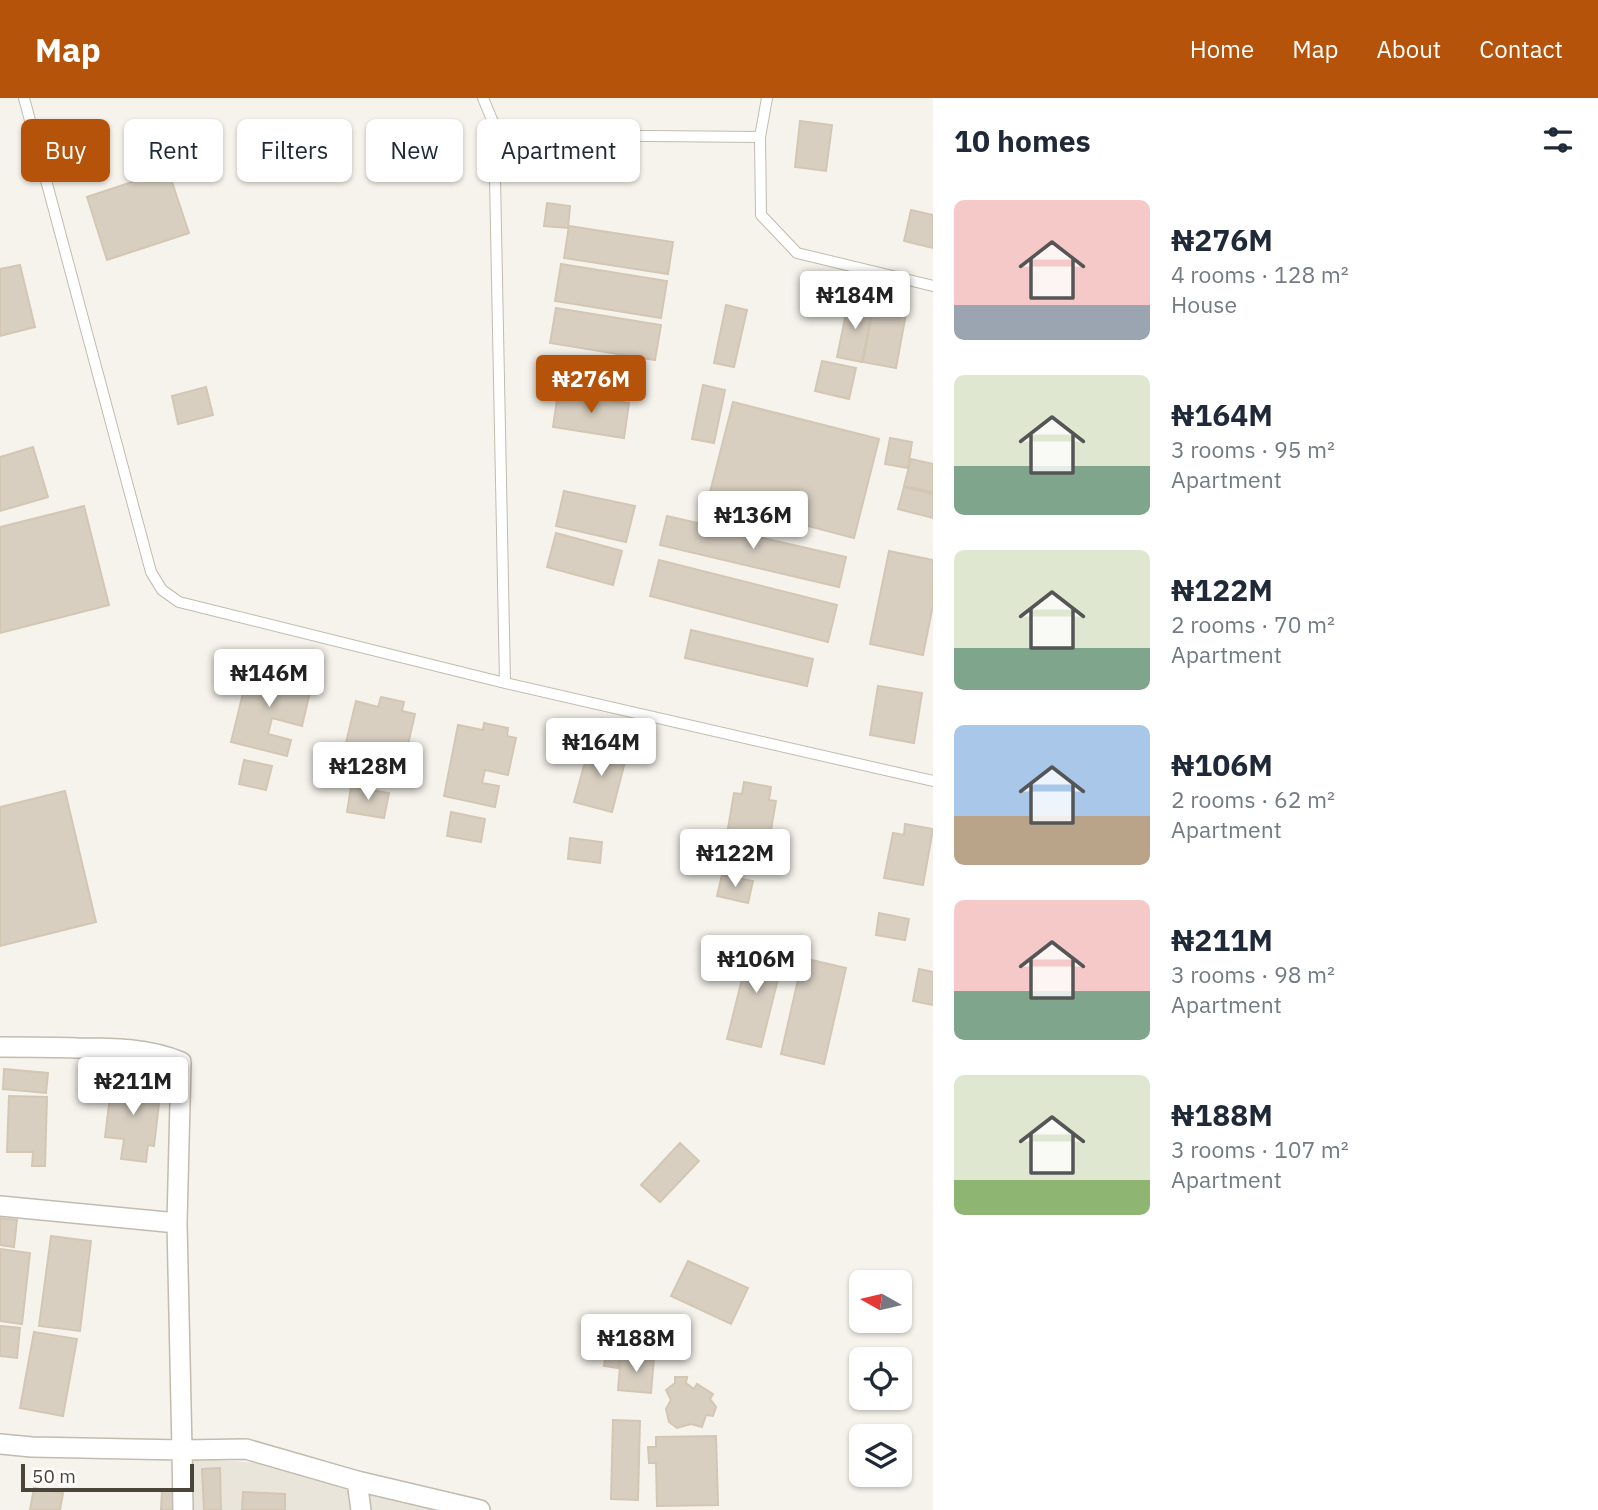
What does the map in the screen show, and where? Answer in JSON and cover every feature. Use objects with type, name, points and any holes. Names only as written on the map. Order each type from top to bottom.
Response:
[{"type":"street","points":[[0,1046],[146,1051],[181,1062],[177,1223],[183,1510]]},
{"type":"street","points":[[0,1206],[177,1223]]},
{"type":"street","points":[[0,1444],[32,1447],[246,1449],[480,1510]]},
{"type":"street","points":[[357,1480],[361,1510]]},
{"type":"lane","points":[[24,98],[151,572],[162,590],[179,602],[505,683],[933,781]]},
{"type":"lane","points":[[483,98],[492,119]]},
{"type":"lane","points":[[767,98],[760,137],[761,215],[797,253],[933,286]]},
{"type":"lane","points":[[640,136],[760,137]]},
{"type":"lane","points":[[495,182],[505,683]]},
{"type":"shaded area","points":[[191,1458],[261,1463],[439,1510],[193,1510]]},
{"type":"building","points":[[800,121],[832,125],[826,171],[795,167]]},
{"type":"building","points":[[132,182],[172,182],[189,233],[107,260],[87,197]]},
{"type":"building","points":[[547,203],[570,206],[568,228],[544,226]]},
{"type":"building","points":[[911,210],[933,215],[933,248],[904,241]]},
{"type":"building","points":[[569,226],[673,242],[668,274],[564,258]]},
{"type":"building","points":[[561,264],[667,281],[661,318],[555,301]]},
{"type":"building","points":[[20,265],[35,327],[0,336],[0,269]]},
{"type":"building","points":[[875,297],[908,303],[896,368],[863,362]]},
{"type":"building","points":[[849,299],[873,304],[862,362],[837,357]]},
{"type":"building","points":[[726,305],[747,310],[734,367],[714,363]]},
{"type":"building","points":[[556,308],[661,325],[655,360],[550,343]]},
{"type":"building","points":[[822,361],[856,368],[849,399],[815,391]]},
{"type":"building","points":[[703,385],[725,390],[714,443],[692,439]]},
{"type":"building","points":[[206,387],[213,415],[178,424],[172,396]]},
{"type":"building","points":[[558,393],[629,403],[624,438],[553,427]]},
{"type":"building","points":[[733,402],[879,439],[854,538],[708,500]]},
{"type":"building","points":[[890,438],[912,442],[908,468],[885,464]]},
{"type":"building","points":[[33,447],[48,497],[0,511],[0,457]]},
{"type":"building","points":[[911,459],[933,464],[933,492],[904,486]]},
{"type":"building","points":[[904,487],[933,494],[933,518],[898,509]]},
{"type":"building","points":[[564,491],[635,506],[626,542],[556,526]]},
{"type":"building","points":[[84,506],[109,605],[0,633],[0,527]]},
{"type":"building","points":[[667,516],[846,557],[839,587],[660,545]]},
{"type":"building","points":[[556,533],[622,551],[613,585],[547,567]]},
{"type":"building","points":[[889,551],[933,560],[933,605],[923,655],[870,644]]},
{"type":"building","points":[[659,560],[837,605],[828,642],[650,596]]},
{"type":"building","points":[[691,630],[813,659],[807,686],[685,658]]},
{"type":"building","points":[[250,665],[297,677],[295,684],[311,688],[302,726],[272,718],[268,734],[291,740],[287,756],[231,742]]},
{"type":"building","points":[[878,686],[922,693],[914,743],[870,735]]},
{"type":"building","points":[[381,697],[404,702],[402,711],[415,714],[406,753],[380,746],[376,762],[396,767],[391,784],[339,772],[356,701],[378,707]]},
{"type":"building","points":[[484,723],[508,728],[507,736],[516,738],[508,775],[485,770],[482,783],[499,786],[495,807],[444,796],[458,725],[483,730]]},
{"type":"building","points":[[590,744],[627,754],[612,812],[574,802]]},
{"type":"building","points":[[244,760],[272,766],[266,790],[239,784]]},
{"type":"building","points":[[744,782],[771,787],[769,800],[776,801],[768,847],[726,840],[734,793],[742,794]]},
{"type":"building","points":[[351,787],[389,793],[384,818],[347,812]]},
{"type":"building","points":[[65,791],[96,922],[0,946],[0,807]]},
{"type":"building","points":[[451,812],[485,819],[481,842],[447,836]]},
{"type":"building","points":[[905,824],[933,829],[923,885],[884,878],[893,833],[904,835]]},
{"type":"building","points":[[570,838],[602,842],[600,863],[568,859]]},
{"type":"building","points":[[722,875],[753,881],[748,903],[717,896]]},
{"type":"building","points":[[879,913],[909,919],[905,940],[876,935]]},
{"type":"building","points":[[751,943],[785,951],[761,1047],[727,1039]]},
{"type":"building","points":[[803,958],[846,968],[824,1064],[781,1054]]},
{"type":"building","points":[[919,969],[933,972],[933,1005],[913,1001]]},
{"type":"building","points":[[4,1069],[48,1073],[46,1093],[3,1089]]},
{"type":"building","points":[[112,1080],[161,1086],[154,1146],[148,1145],[146,1162],[121,1159],[124,1139],[105,1137]]},
{"type":"building","points":[[9,1096],[47,1097],[45,1166],[32,1166],[33,1152],[7,1152]]},
{"type":"building","points":[[680,1143],[699,1161],[660,1202],[641,1185]]},
{"type":"building","points":[[0,1218],[17,1220],[14,1247],[0,1245]]},
{"type":"building","points":[[51,1236],[91,1241],[80,1331],[39,1326]]},
{"type":"building","points":[[0,1249],[30,1253],[22,1324],[0,1321]]},
{"type":"building","points":[[688,1261],[748,1288],[731,1324],[671,1296]]},
{"type":"building","points":[[0,1326],[20,1328],[17,1358],[0,1356]]},
{"type":"building","points":[[34,1332],[77,1339],[63,1416],[20,1408]]},
{"type":"building","points":[[607,1346],[620,1348],[618,1368],[604,1366]]},
{"type":"building","points":[[621,1355],[654,1358],[651,1393],[618,1390]]},
{"type":"building","points":[[675,1377],[687,1377],[686,1383],[694,1389],[697,1384],[713,1394],[710,1399],[716,1407],[713,1416],[706,1415],[702,1427],[691,1424],[677,1428],[669,1422],[666,1409],[671,1400],[666,1390],[675,1383]]},
{"type":"building","points":[[613,1420],[640,1421],[638,1500],[611,1499]]},
{"type":"building","points":[[716,1436],[718,1505],[657,1506],[656,1463],[649,1463],[648,1447],[656,1447],[656,1437]]},
{"type":"building","points":[[220,1468],[221,1510],[204,1510],[202,1469]]},
{"type":"building","points":[[34,1488],[63,1493],[60,1510],[30,1510]]},
{"type":"building","points":[[162,1489],[177,1490],[176,1510],[161,1510]]},
{"type":"building","points":[[243,1492],[285,1494],[285,1510],[242,1510]]}]
